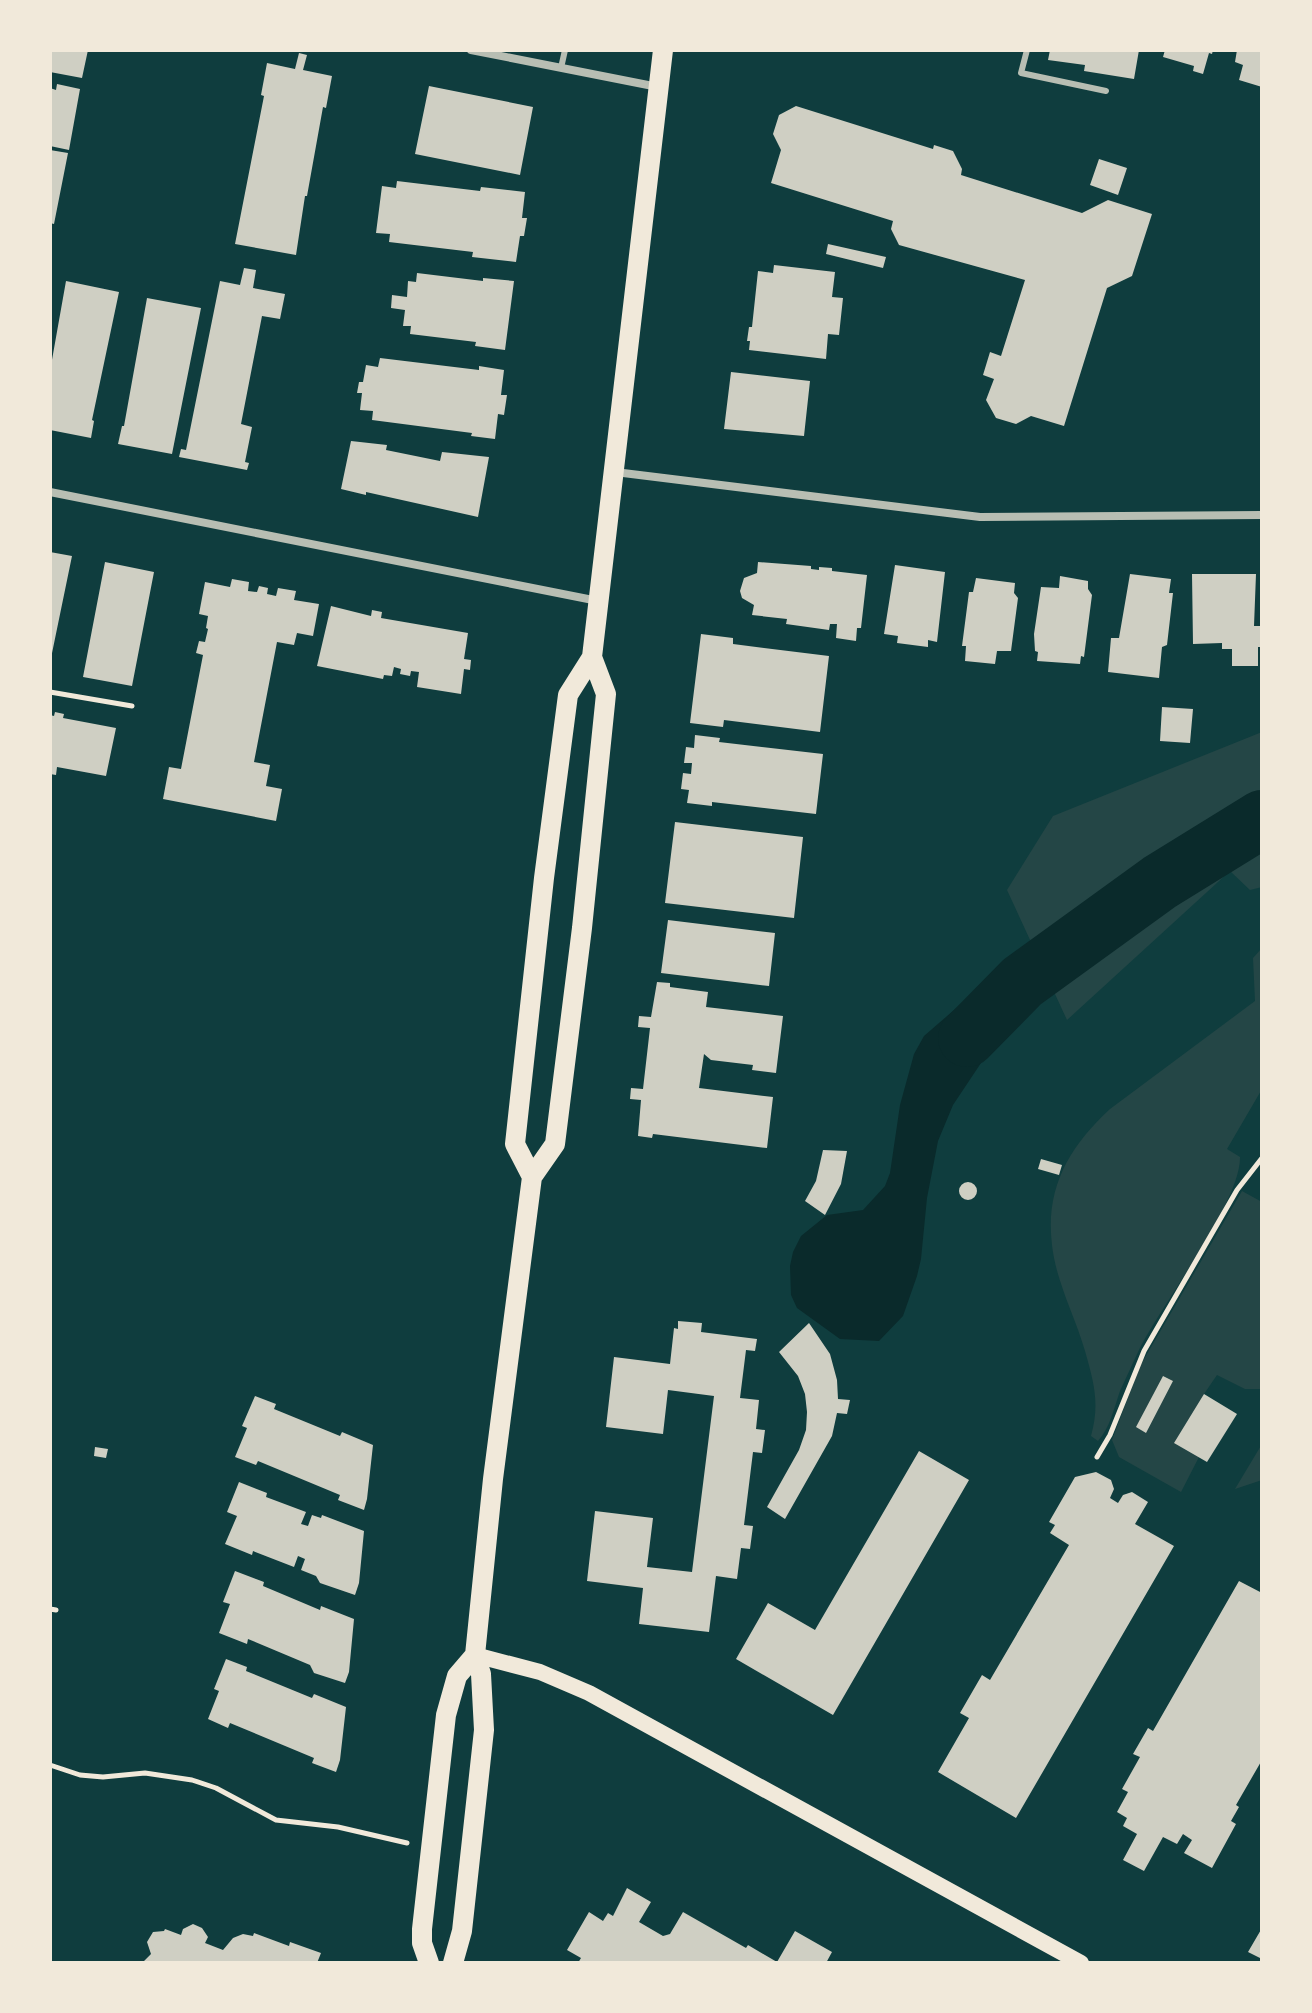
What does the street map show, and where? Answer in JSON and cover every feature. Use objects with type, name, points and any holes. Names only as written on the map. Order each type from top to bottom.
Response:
[{"type":"main road","points":[[532,1177],[515,1144],[544,878],[568,695],[592,657],[663,50]]},
{"type":"main road","points":[[453,1963],[462,1931],[484,1730],[481,1674],[475,1655],[493,1479],[532,1177],[555,1144],[582,928],[606,694],[592,657]]},
{"type":"main road","points":[[429,1963],[422,1943],[422,1929],[446,1715],[457,1676],[475,1655]]},
{"type":"main road","points":[[475,1655],[540,1672],[589,1693],[1081,1963]]},
{"type":"street","points":[[471,50],[659,87]]},
{"type":"street","points":[[614,472],[980,517],[1262,515]]},
{"type":"street","points":[[50,492],[598,601]]},
{"type":"lane","points":[[561,68],[565,50]]},
{"type":"lane","points":[[1027,50],[1021,73],[1106,91]]},
{"type":"path","points":[[50,692],[132,706]]},
{"type":"path","points":[[1097,1457],[1110,1435],[1144,1351],[1237,1190],[1262,1158]]},
{"type":"path","points":[[50,1765],[80,1775],[103,1777],[145,1773],[192,1780],[216,1788],[276,1820],[338,1827],[412,1844]]},
{"type":"shaded area","points":[[1262,732],[1262,887],[1250,890],[1230,871],[1067,1020],[1007,890],[1053,816]]},
{"type":"shaded area","points":[[1262,948],[1262,1089],[1227,1149],[1240,1157],[1237,1176],[1214,1226],[1138,1352],[1109,1424],[1098,1441],[1091,1436],[1095,1393],[1091,1373],[1054,1259],[1051,1224],[1056,1187],[1072,1154],[1095,1123],[1255,1001],[1253,958]]},
{"type":"shaded area","points":[[1007,964],[1022,982],[1028,1008],[1001,1033],[953,1105],[938,1141],[927,1198],[921,1259],[903,1316],[879,1341],[840,1339],[797,1308],[791,1295],[793,1252],[801,1236],[827,1215],[863,1210],[885,1186],[890,1173],[900,1105],[914,1054],[924,1036]]},
{"type":"shaded area","points":[[1242,1191],[1262,1202],[1262,1389],[1245,1389],[1217,1375],[1204,1394],[1199,1457],[1181,1492],[1119,1457],[1112,1440],[1140,1366]]},
{"type":"shaded area","points":[[1262,1444],[1262,1480],[1235,1489]]},
{"type":"building","points":[[50,50],[88,50],[82,78],[50,72]]},
{"type":"building","points":[[1050,50],[1139,50],[1134,79],[1084,71],[1085,65],[1048,60]]},
{"type":"building","points":[[1165,50],[1213,50],[1212,54],[1209,53],[1203,74],[1193,71],[1194,66],[1163,57]]},
{"type":"building","points":[[1237,50],[1262,50],[1262,87],[1239,80],[1243,65],[1235,62]]},
{"type":"building","points":[[299,53],[307,55],[303,70],[332,76],[305,196],[296,255],[235,244],[264,96],[261,95],[267,63],[295,69]]},
{"type":"building","points":[[57,84],[80,89],[69,150],[50,146],[50,88],[56,90]]},
{"type":"building","points":[[429,86],[533,107],[520,175],[415,154]]},
{"type":"building","points":[[796,106],[933,149],[934,145],[953,151],[962,169],[961,175],[1082,213],[1108,200],[1152,214],[1132,276],[1107,288],[1064,426],[1031,416],[1016,424],[996,418],[986,400],[994,379],[983,375],[990,352],[1001,356],[1025,280],[899,245],[891,229],[893,221],[771,183],[781,150],[773,134],[779,115]]},
{"type":"building","points":[[50,150],[68,153],[54,224],[50,223]]},
{"type":"building","points":[[1099,159],[1127,168],[1118,195],[1090,185]]},
{"type":"building","points":[[397,181],[480,191],[481,187],[525,192],[522,218],[527,218],[524,236],[520,236],[516,262],[472,257],[473,252],[389,242],[390,234],[376,233],[382,186],[396,188]]},
{"type":"building","points":[[828,244],[886,257],[883,268],[826,254]]},
{"type":"building","points":[[774,265],[835,272],[832,297],[843,298],[839,335],[828,334],[826,359],[749,350],[750,341],[747,341],[749,327],[752,327],[758,271],[773,273]]},
{"type":"building","points":[[244,268],[256,270],[253,288],[285,294],[280,319],[262,316],[241,424],[252,427],[245,462],[249,463],[247,470],[179,457],[181,449],[186,450],[220,281],[240,285]]},
{"type":"building","points":[[417,273],[483,281],[483,278],[514,281],[505,350],[475,346],[476,342],[410,334],[411,326],[403,326],[405,310],[391,308],[392,295],[407,297],[408,281],[416,282]]},
{"type":"building","points":[[66,281],[119,292],[92,420],[91,438],[50,430],[50,371]]},
{"type":"building","points":[[147,298],[201,308],[172,454],[118,444]]},
{"type":"building","points":[[380,358],[479,370],[479,366],[504,370],[501,395],[507,395],[504,415],[498,414],[495,439],[471,436],[472,433],[372,420],[373,411],[360,410],[362,393],[357,393],[366,365],[378,367]]},
{"type":"building","points":[[731,372],[810,381],[804,436],[724,429]]},
{"type":"building","points":[[351,441],[387,445],[386,450],[440,461],[442,452],[489,457],[478,517],[341,489]]},
{"type":"building","points":[[50,552],[72,556],[51,658],[50,658]]},
{"type":"building","points":[[105,562],[154,572],[132,686],[83,677]]},
{"type":"building","points":[[758,562],[811,566],[811,569],[819,570],[819,567],[832,568],[832,571],[867,575],[861,628],[857,628],[856,641],[836,638],[837,624],[830,624],[829,630],[786,624],[787,619],[752,615],[754,605],[742,598],[740,591],[744,578],[757,573]]},
{"type":"building","points":[[895,565],[945,572],[937,642],[928,640],[928,647],[897,643],[898,636],[884,634]]},
{"type":"building","points":[[1130,574],[1171,579],[1169,593],[1173,593],[1167,645],[1162,647],[1159,678],[1108,672],[1111,638],[1119,638]]},
{"type":"building","points":[[1192,574],[1256,574],[1254,626],[1262,626],[1258,666],[1232,666],[1232,649],[1222,649],[1222,643],[1193,644]]},
{"type":"building","points":[[1060,576],[1088,581],[1092,595],[1084,657],[1081,656],[1080,664],[1037,661],[1034,634],[1041,587],[1059,588]]},
{"type":"building","points":[[976,578],[1015,583],[1014,593],[1018,598],[1011,651],[997,651],[995,664],[965,661],[966,646],[962,646],[969,592],[973,592]]},
{"type":"building","points":[[232,579],[249,582],[248,591],[257,592],[259,586],[268,588],[267,594],[276,596],[278,588],[296,591],[294,600],[319,604],[313,636],[297,633],[294,645],[277,642],[254,762],[270,765],[266,786],[282,789],[276,821],[163,799],[169,767],[181,769],[203,655],[196,653],[199,641],[205,642],[208,629],[208,616],[199,614],[205,582],[230,587]]},
{"type":"building","points":[[331,606],[371,616],[372,610],[382,612],[381,618],[468,633],[464,659],[471,660],[470,670],[464,669],[461,694],[417,687],[419,672],[411,671],[410,676],[400,674],[401,669],[394,667],[392,676],[384,675],[383,679],[317,666]]},
{"type":"building","points":[[701,634],[733,638],[733,644],[829,656],[820,732],[724,720],[723,727],[690,723]]},
{"type":"building","points":[[1162,707],[1193,709],[1190,743],[1160,741]]},
{"type":"building","points":[[55,712],[64,714],[63,718],[116,728],[106,776],[57,767],[56,775],[50,774],[50,715],[54,716]]},
{"type":"building","points":[[695,735],[720,738],[719,742],[823,754],[816,814],[712,802],[712,806],[687,803],[689,790],[681,789],[683,773],[691,774],[692,763],[684,763],[686,747],[694,748]]},
{"type":"building","points":[[675,822],[803,837],[794,918],[665,903]]},
{"type":"building","points":[[668,920],[775,933],[769,986],[661,973]]},
{"type":"building","points":[[657,982],[670,983],[670,987],[708,992],[706,1007],[783,1016],[776,1073],[752,1070],[753,1065],[711,1060],[704,1054],[699,1088],[773,1097],[767,1148],[653,1134],[652,1138],[638,1136],[641,1100],[630,1099],[631,1088],[643,1089],[650,1028],[638,1027],[639,1016],[651,1017]]},
{"type":"building","points":[[823,1150],[847,1151],[841,1184],[825,1215],[805,1201],[816,1181]]},
{"type":"building","points":[[1041,1159],[1062,1165],[1059,1175],[1038,1169]]},
{"type":"building","points":[[964,1182],[972,1182],[977,1191],[975,1198],[964,1200],[959,1195],[959,1187]]},
{"type":"building","points":[[678,1321],[702,1323],[701,1332],[757,1339],[755,1351],[746,1350],[740,1398],[759,1400],[756,1429],[765,1430],[762,1453],[753,1452],[744,1525],[753,1526],[750,1549],[741,1548],[737,1579],[716,1576],[709,1632],[639,1624],[643,1588],[587,1581],[595,1511],[653,1518],[647,1567],[692,1572],[714,1396],[668,1390],[663,1434],[606,1427],[614,1357],[670,1364],[674,1328],[678,1329]]},
{"type":"building","points":[[809,1323],[830,1354],[838,1399],[850,1400],[847,1414],[837,1413],[832,1436],[785,1519],[767,1507],[799,1450],[806,1430],[807,1412],[805,1394],[798,1376],[779,1352]]},
{"type":"building","points":[[1163,1376],[1173,1381],[1146,1433],[1136,1427]]},
{"type":"building","points":[[1204,1394],[1237,1414],[1207,1462],[1174,1443]]},
{"type":"building","points":[[255,1396],[276,1404],[274,1409],[340,1436],[342,1432],[373,1445],[364,1510],[338,1500],[340,1495],[258,1461],[256,1465],[235,1457],[247,1428],[242,1426]]},
{"type":"building","points":[[95,1447],[108,1449],[106,1458],[94,1456]]},
{"type":"building","points":[[919,1451],[969,1480],[833,1715],[736,1659],[768,1603],[815,1630]]},
{"type":"building","points":[[1096,1472],[1111,1480],[1114,1489],[1110,1498],[1118,1503],[1123,1495],[1132,1492],[1148,1502],[1135,1524],[1174,1546],[1016,1818],[938,1772],[969,1718],[960,1713],[982,1675],[990,1680],[1069,1545],[1050,1533],[1055,1525],[1049,1522],[1075,1477]]},
{"type":"building","points":[[239,1482],[267,1493],[266,1497],[306,1512],[301,1524],[308,1526],[312,1515],[321,1518],[322,1515],[364,1531],[355,1595],[320,1583],[316,1576],[301,1570],[305,1559],[298,1556],[294,1567],[225,1544],[237,1516],[227,1512]]},
{"type":"building","points":[[235,1571],[320,1610],[321,1606],[354,1619],[349,1672],[345,1683],[314,1673],[310,1665],[248,1639],[247,1644],[219,1633],[230,1604],[223,1602]]},
{"type":"building","points":[[1239,1581],[1262,1593],[1262,1760],[1236,1805],[1239,1807],[1231,1821],[1236,1824],[1212,1868],[1184,1853],[1192,1840],[1183,1834],[1177,1844],[1163,1837],[1144,1871],[1123,1860],[1137,1834],[1123,1826],[1127,1818],[1117,1812],[1128,1792],[1122,1789],[1140,1757],[1133,1754],[1148,1728],[1153,1731]]},
{"type":"building","points":[[226,1659],[247,1667],[246,1671],[312,1698],[314,1694],[346,1707],[336,1772],[312,1763],[314,1758],[230,1723],[228,1728],[208,1719],[219,1691],[214,1689]]},
{"type":"building","points":[[627,1888],[651,1902],[639,1922],[663,1936],[670,1934],[683,1912],[777,1962],[795,1931],[832,1952],[826,1963],[578,1963],[581,1958],[567,1950],[589,1912],[603,1921],[608,1913],[613,1916]]},
{"type":"building","points":[[193,1924],[202,1928],[208,1937],[205,1943],[223,1950],[233,1938],[243,1934],[253,1936],[254,1933],[289,1946],[290,1942],[321,1953],[317,1963],[142,1963],[151,1954],[147,1942],[153,1932],[165,1929],[181,1935],[183,1929]]},
{"type":"building","points":[[1262,1928],[1262,1959],[1248,1952]]},
{"type":"waterway","points":[[967,1038],[1022,982],[1160,882],[1262,819]]}]
